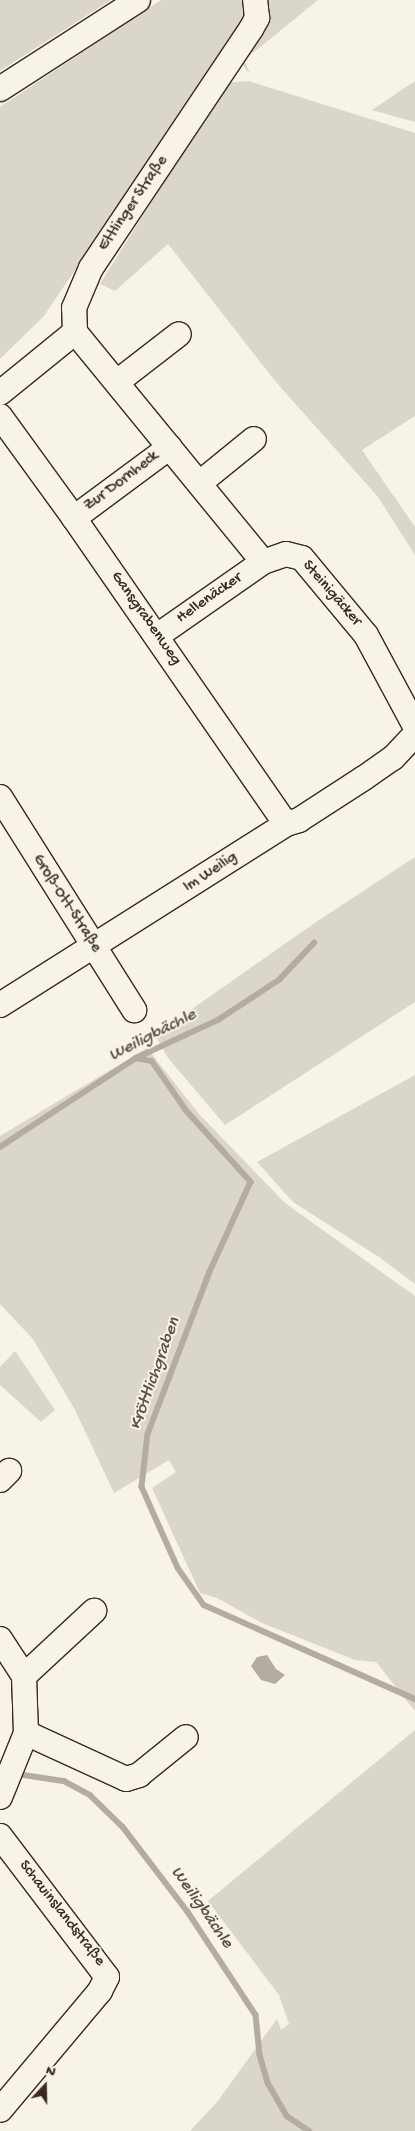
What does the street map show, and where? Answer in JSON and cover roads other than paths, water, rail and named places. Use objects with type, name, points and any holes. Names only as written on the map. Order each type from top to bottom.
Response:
[{"type":"street","points":[[0,89],[138,0]]},
{"type":"street","name":"Ettlinger Straße","points":[[75,332],[74,308],[92,268],[252,29],[257,18],[255,0]]},
{"type":"street","points":[[0,393],[75,332],[200,482],[263,562]]},
{"type":"street","points":[[117,382],[179,334]]},
{"type":"street","name":"Gansgrabenweg","points":[[0,416],[157,636],[286,824]]},
{"type":"street","points":[[200,482],[254,439]]},
{"type":"street","name":"Zur Dornheck","points":[[74,518],[170,447]]},
{"type":"street","name":"Steinigäcker","points":[[263,562],[286,554],[302,558],[366,635],[415,726]]},
{"type":"street","name":"Hellenäcker","points":[[157,636],[263,562]]},
{"type":"street","name":"Im Weilig","points":[[0,1005],[94,948],[286,824],[299,820],[386,763],[415,734]]},
{"type":"street","name":"Groß-Ott-Straße","points":[[0,797],[134,1010]]},
{"type":"street","points":[[24,1676],[94,1610]]},
{"type":"street","points":[[0,1639],[24,1676],[26,1732],[16,1764],[2,1792]]},
{"type":"street","points":[[26,1732],[126,1778],[140,1775],[186,1737]]},
{"type":"street","name":"Schauinslandstraße","points":[[0,1836],[107,1977],[100,1991],[0,2110]]},
{"type":"waterway","name":"Weiligbächle","points":[[0,1147],[136,1058],[218,1020],[279,980],[314,943]]},
{"type":"waterway","name":"Kröttlichgraben","points":[[136,1058],[152,1061],[186,1110],[251,1182],[210,1272],[148,1434],[142,1487],[178,1568],[204,1605],[415,1699]]},
{"type":"waterway","name":"Weiligbächle","points":[[17,1774],[64,1781],[90,1795],[123,1827],[188,1912],[256,2015],[260,2055],[268,2083],[287,2116],[309,2131]]}]
